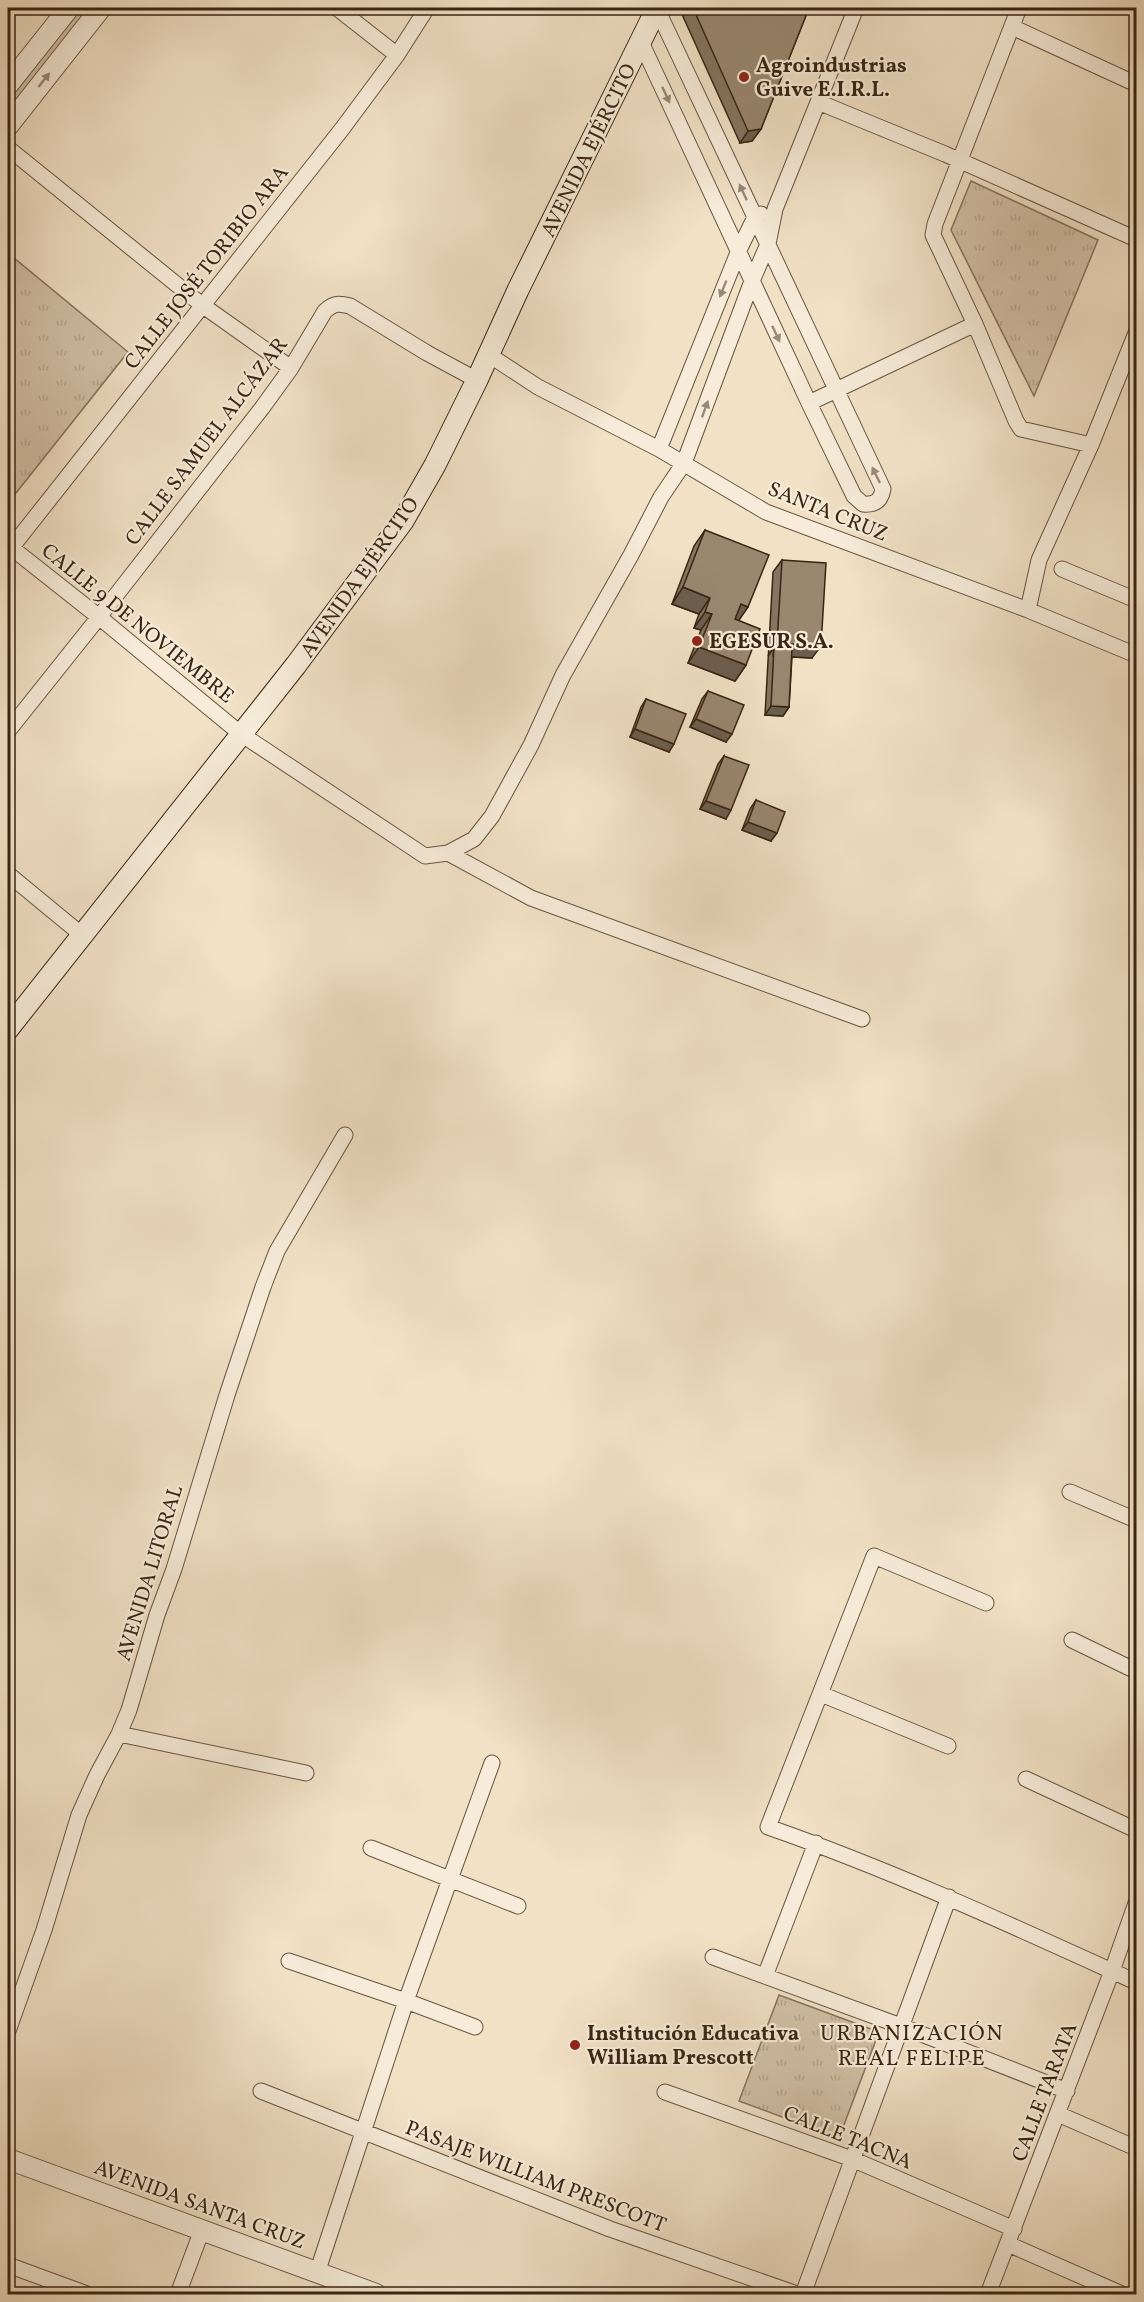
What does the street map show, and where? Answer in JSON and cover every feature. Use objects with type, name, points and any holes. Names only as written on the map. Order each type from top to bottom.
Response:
[{"type":"main road","name":"AVENIDA EJÉRCITO","points":[[8,1029],[363,578],[403,521],[435,465],[518,290],[657,8]]},
{"type":"street","points":[[8,85],[69,8]]},
{"type":"street","points":[[8,126],[101,8]]},
{"type":"street","points":[[336,8],[397,55]]},
{"type":"street","name":"CALLE JOSÉ TORIBIO ARA","points":[[9,546],[342,129],[397,55],[427,8]]},
{"type":"street","points":[[641,42],[809,404],[858,501],[863,504],[875,503],[882,495],[883,489],[657,8]]},
{"type":"street","points":[[448,853],[474,839],[492,816],[531,745],[563,675],[661,497],[684,463],[752,280],[768,244],[774,209],[856,8]]},
{"type":"street","points":[[1019,8],[934,224],[933,235],[975,324],[1016,421],[1022,429],[1091,445]]},
{"type":"street","points":[[1012,27],[1137,84]]},
{"type":"street","points":[[818,102],[1137,239]]},
{"type":"street","points":[[8,148],[202,305],[291,368]]},
{"type":"street","points":[[659,449],[754,217],[774,209]]},
{"type":"street","name":"CALLE SAMUEL ALCÁZAR","points":[[8,731],[262,408],[291,368],[325,310],[332,304],[341,303],[350,306],[427,353],[477,380]]},
{"type":"street","points":[[809,404],[975,324]]},
{"type":"street","points":[[1029,610],[1039,560],[1091,445],[1137,333]]},
{"type":"street","name":"SANTA CRUZ","points":[[489,355],[538,387],[659,449],[766,512],[1029,610],[1137,655]]},
{"type":"street","name":"CALLE 9 DE NOVIEMBRE","points":[[9,546],[241,734],[425,856],[448,853]]},
{"type":"street","points":[[1062,569],[1137,600]]},
{"type":"street","points":[[448,853],[531,898],[862,1019]]},
{"type":"street","points":[[8,874],[82,934]]},
{"type":"street","name":"AVENIDA LITORAL","points":[[8,2031],[47,1920],[79,1815],[129,1710],[204,1466],[263,1287],[277,1251],[345,1135]]},
{"type":"street","points":[[1070,1491],[1137,1520]]},
{"type":"street","points":[[986,1603],[874,1556],[768,1827],[816,1843],[949,1897],[1137,1982]]},
{"type":"street","points":[[1072,1640],[1137,1671]]},
{"type":"street","points":[[820,1694],[948,1746]]},
{"type":"street","points":[[119,1734],[306,1773]]},
{"type":"street","points":[[317,2273],[406,2001],[492,1764]]},
{"type":"street","points":[[1026,1779],[1137,1830]]},
{"type":"street","points":[[765,1976],[816,1843]]},
{"type":"street","points":[[371,1848],[518,1906]]},
{"type":"street","points":[[803,2295],[949,1897]]},
{"type":"street","name":"CALLE TARATA","points":[[988,2295],[1137,1903]]},
{"type":"street","points":[[713,1957],[901,2026],[1067,2091]]},
{"type":"street","points":[[289,1961],[475,2027]]},
{"type":"street","name":"PASAJE WILLIAM PRESCOTT","points":[[261,2091],[610,2229],[797,2295]]},
{"type":"street","name":"CALLE TACNA","points":[[665,2092],[852,2159],[1014,2229]]},
{"type":"street","points":[[1058,2114],[1137,2148]]},
{"type":"street","name":"AVENIDA SANTA CRUZ","points":[[8,2159],[376,2295]]},
{"type":"street","points":[[178,2295],[202,2230]]},
{"type":"street","points":[[1008,2244],[1122,2295]]},
{"type":"street","points":[[8,2265],[51,2288],[87,2295]]},
{"type":"green space","points":[[76,8],[89,8],[8,110],[8,93]]},
{"type":"green space","points":[[971,181],[1098,240],[1034,396],[951,230]]},
{"type":"green space","points":[[8,253],[128,352],[8,503]]},
{"type":"green space","points":[[779,1995],[879,2032],[839,2138],[739,2101]]},
{"type":"building","name":"Agroindustrias Guive E.I.R.L.","points":[[693,8],[809,8],[761,129],[748,131]]},
{"type":"building","points":[[705,530],[769,555],[748,607],[741,604],[735,619],[760,629],[746,665],[699,647],[712,614],[705,612],[710,598],[683,587]]},
{"type":"building","points":[[782,560],[826,563],[821,646],[777,643]]},
{"type":"building","points":[[774,647],[792,648],[789,707],[771,706]]},
{"type":"building","points":[[708,691],[744,705],[732,734],[696,719]]},
{"type":"building","points":[[646,699],[686,714],[674,744],[635,729]]},
{"type":"building","points":[[724,756],[749,765],[731,810],[706,801]]},
{"type":"building","points":[[756,800],[785,812],[777,833],[748,822]]},
{"type":"place","name":"Agroindustrias Guive E.I.R.L.","points":[[744,77]]},
{"type":"place","name":"EGESUR S.A.","points":[[697,641]]},
{"type":"place","name":"Institución Educativa William Prescott","points":[[575,2045]]},
{"type":"district","name":"URBANIZACIÓN REAL FELIPE","points":[[912,2044]]}]
